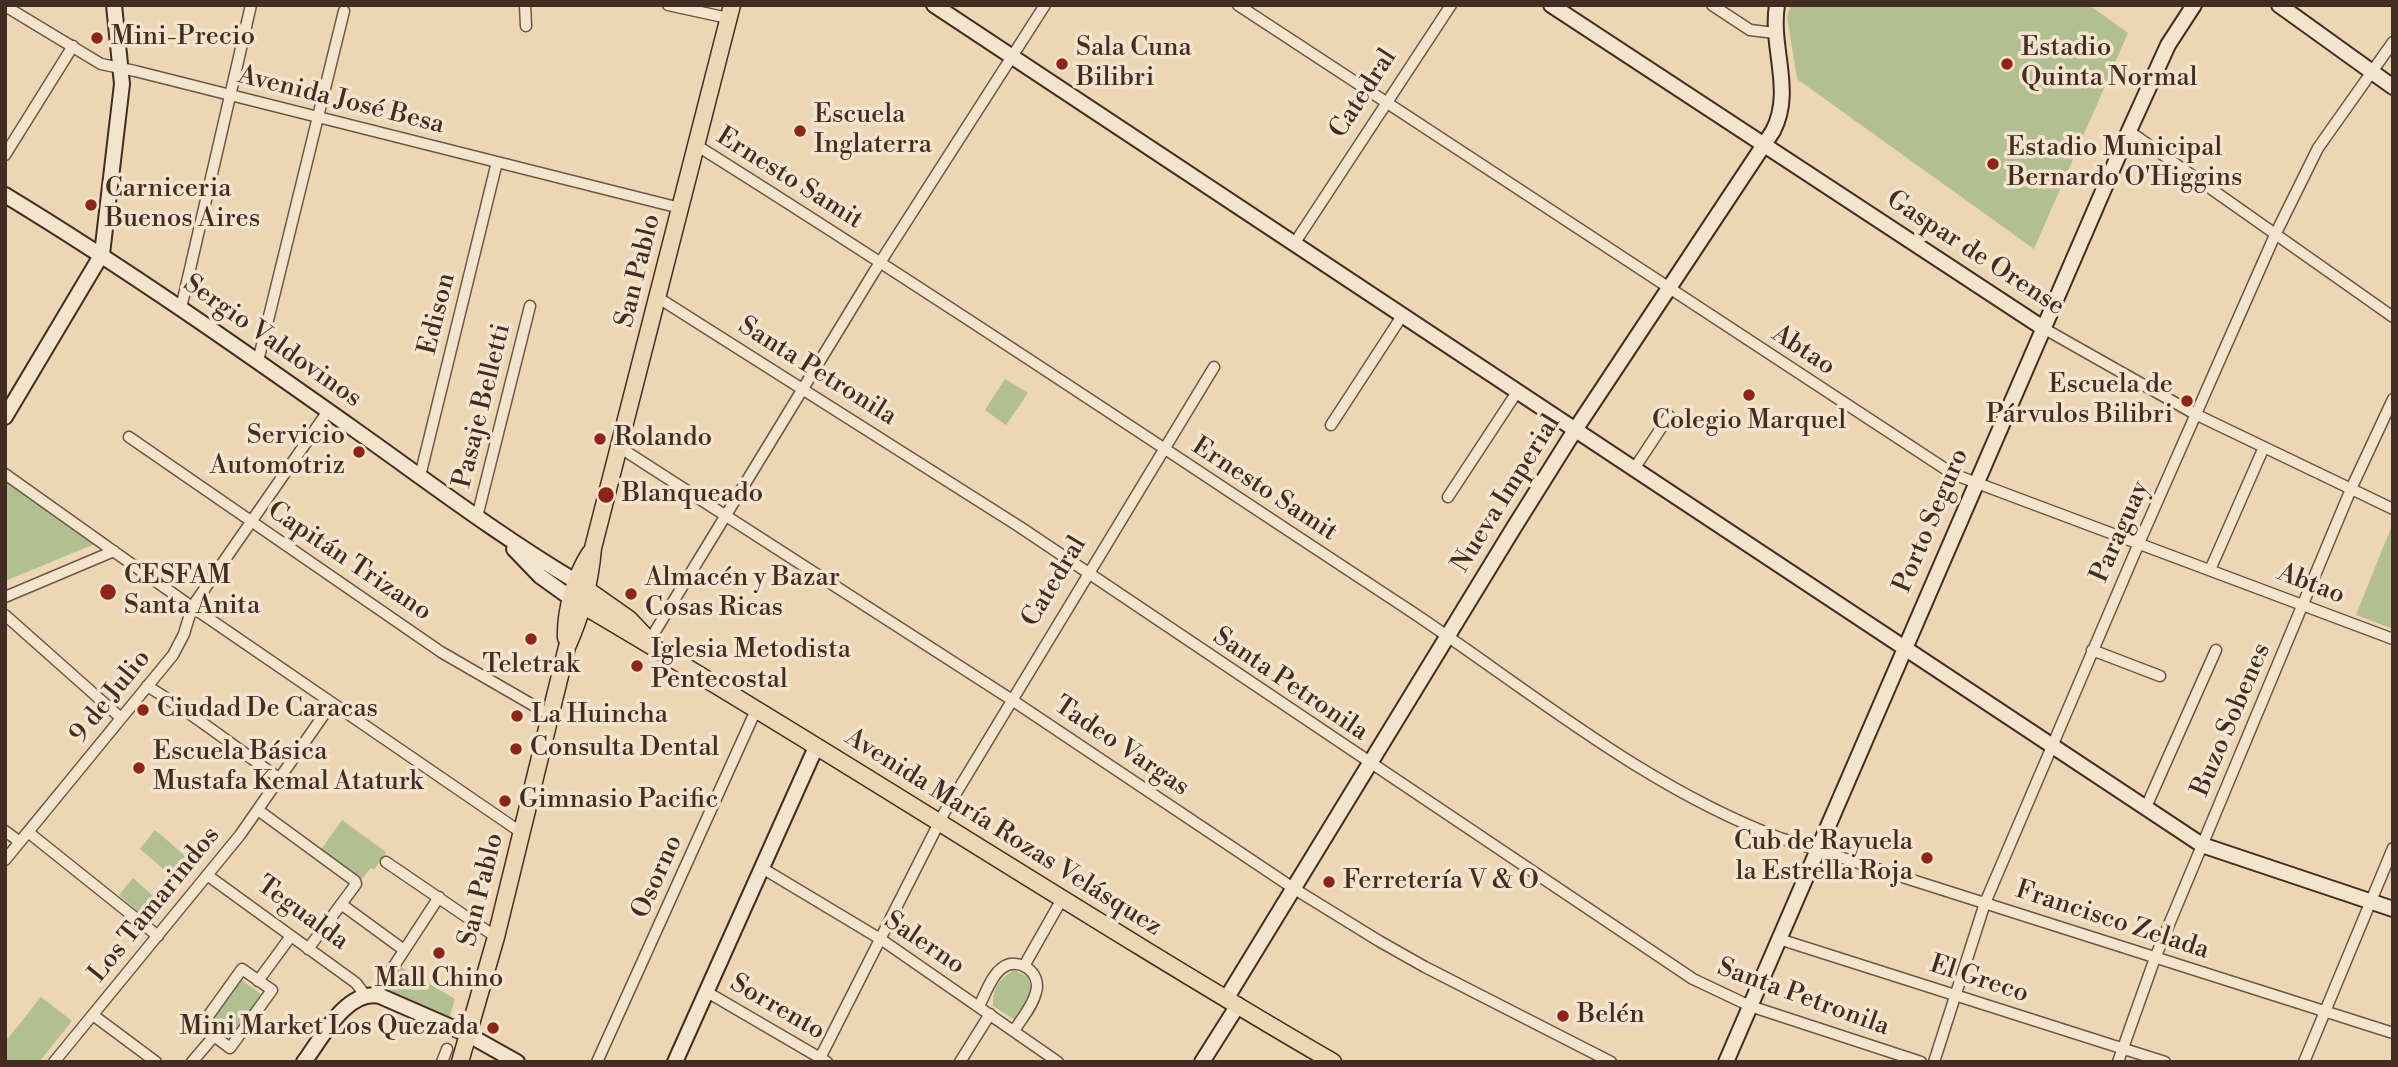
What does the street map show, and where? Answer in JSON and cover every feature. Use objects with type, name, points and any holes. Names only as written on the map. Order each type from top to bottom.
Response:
[{"type":"main road","points":[[5,417],[102,254],[121,95],[114,5]]},
{"type":"main road","points":[[934,5],[2202,845],[2393,909]]},
{"type":"main road","name":"Gaspar de Orense","points":[[1551,5],[2043,328]]},
{"type":"main road","name":"Nueva Imperial","points":[[1202,1062],[1293,888],[1369,763],[1575,430],[1777,125],[1782,106],[1776,33],[1777,5]]},
{"type":"main road","name":"Porto Seguro","points":[[1726,1062],[2129,131],[2168,44],[2194,5]]},
{"type":"main road","points":[[2279,5],[2393,87]]},
{"type":"main road","name":"San Pablo","points":[[460,1062],[496,937],[580,595],[730,12]]},
{"type":"main road","name":"Sergio Valdovinos","points":[[5,195],[102,254],[258,361],[505,537],[580,595]]},
{"type":"main road","name":"Avenida María Rozas Velásquez","points":[[580,595],[648,643],[938,823],[1333,1062]]},
{"type":"main road","points":[[675,1062],[816,747]]},
{"type":"main road","points":[[304,1062],[342,1010],[355,999],[370,995]]},
{"type":"main road","name":"Tegualda","points":[[370,995],[467,1034],[517,1062]]},
{"type":"street","points":[[181,308],[251,5]]},
{"type":"street","points":[[525,5],[526,26]]},
{"type":"street","points":[[668,5],[730,12]]},
{"type":"street","points":[[648,643],[881,261],[1045,5]]},
{"type":"street","name":"Abtao","points":[[1238,5],[1942,468],[2393,639]]},
{"type":"street","name":"Catedral","points":[[1294,244],[1451,5]]},
{"type":"street","points":[[1712,5],[1750,30],[1776,33]]},
{"type":"street","name":"Avenida José Besa","points":[[5,6],[101,64],[680,208]]},
{"type":"street","points":[[258,361],[344,11]]},
{"type":"street","name":"Paraguay","points":[[1934,1062],[1985,902],[2092,650],[2275,235],[2318,148],[2393,42]]},
{"type":"street","points":[[5,155],[72,47]]},
{"type":"street","points":[[2129,131],[2393,317]]},
{"type":"street","name":"Ernesto Samit","points":[[696,145],[881,261],[1447,636],[1656,778],[1771,835],[1818,850]]},
{"type":"street","name":"Edison","points":[[421,476],[497,162]]},
{"type":"street","name":"Santa Petronila","points":[[657,296],[1089,573],[1693,979],[1750,1006],[1921,1062]]},
{"type":"street","name":"Pasaje Belletti","points":[[477,517],[530,306]]},
{"type":"street","points":[[1331,425],[1402,316]]},
{"type":"street","name":"Gaspar de Orense","points":[[2043,328],[2195,414],[2393,509]]},
{"type":"street","name":"Catedral","points":[[822,1060],[938,823],[1214,367]]},
{"type":"street","points":[[1448,497],[1517,392]]},
{"type":"street","name":"Buzo Sobenes","points":[[2118,1062],[2155,958],[2351,489],[2393,399]]},
{"type":"street","name":"9 de Julio","points":[[5,860],[147,686],[181,640],[192,607],[328,411]]},
{"type":"street","points":[[1634,469],[1669,416]]},
{"type":"street","name":"Capitán Trizano","points":[[129,438],[441,652],[550,715]]},
{"type":"street","name":"Tadeo Vargas","points":[[619,447],[1012,700],[1293,888],[1425,967],[1611,1062]]},
{"type":"street","points":[[2210,570],[2264,447]]},
{"type":"street","points":[[5,474],[192,607],[522,833]]},
{"type":"street","points":[[5,597],[114,551]]},
{"type":"street","points":[[5,615],[121,718]]},
{"type":"street","points":[[2092,650],[2160,676]]},
{"type":"street","points":[[2146,807],[2216,650]]},
{"type":"street","points":[[147,686],[185,709],[280,779]]},
{"type":"street","name":"Los Tamarindos","points":[[54,1062],[208,875],[258,810],[332,703]]},
{"type":"street","name":"Osorno","points":[[597,1062],[756,710]]},
{"type":"street","points":[[258,810],[355,881],[356,884],[308,949]]},
{"type":"street","points":[[5,831],[20,842]]},
{"type":"street","points":[[28,832],[158,936]]},
{"type":"street","points":[[2304,1062],[2393,848]]},
{"type":"street","name":"Francisco Zelada","points":[[1818,850],[2393,1033]]},
{"type":"street","points":[[386,862],[496,937]]},
{"type":"street","name":"Salerno","points":[[762,868],[882,940],[1058,1062]]},
{"type":"street","name":"Tegualda","points":[[208,875],[370,995]]},
{"type":"street","points":[[370,995],[439,897]]},
{"type":"street","points":[[1024,965],[1062,899]]},
{"type":"street","points":[[341,904],[404,950]]},
{"type":"street","points":[[258,981],[291,936]]},
{"type":"street","name":"El Greco","points":[[1779,939],[2165,1062]]},
{"type":"street","points":[[979,1006],[1000,969],[1012,964],[1024,965],[1035,977],[1037,990],[1014,1031]]},
{"type":"street","points":[[242,969],[271,990],[230,1048],[214,1036],[201,1026],[242,969]]},
{"type":"street","name":"Sorrento","points":[[707,992],[822,1060]]},
{"type":"street","points":[[960,1062],[990,1014]]},
{"type":"street","points":[[93,1015],[156,1062]]},
{"type":"street","points":[[192,1062],[214,1036]]},
{"type":"street","points":[[443,1062],[447,1049]]},
{"type":"green space","name":"Estadio Municipal Bernardo O'Higgins","points":[[1791,5],[2089,5],[2128,33],[2034,249],[1797,79],[1787,16]]},
{"type":"green space","points":[[1005,379],[1028,393],[1006,425],[985,410]]},
{"type":"green space","points":[[5,480],[97,543],[5,581]]},
{"type":"green space","points":[[2393,523],[2393,629],[2356,615]]},
{"type":"green space","points":[[342,820],[386,852],[374,870],[371,868],[360,881],[320,851]]},
{"type":"green space","points":[[155,830],[189,859],[174,878],[140,849]]},
{"type":"green space","points":[[133,878],[162,904],[149,921],[119,895]]},
{"type":"green space","points":[[401,967],[455,999],[449,1019],[383,991]]},
{"type":"green space","points":[[1014,970],[1030,978],[1030,996],[1015,1020],[993,1006],[998,985]]},
{"type":"green space","points":[[240,979],[261,994],[231,1036],[210,1020]]},
{"type":"green space","points":[[41,997],[72,1021],[39,1062],[9,1062],[5,1059],[5,1042]]},
{"type":"place","name":"Mini-Precio","points":[[97,38]]},
{"type":"place","name":"Sala Cuna Bilibri","points":[[1062,64]]},
{"type":"place","name":"Estadio Quinta Normal","points":[[2007,64]]},
{"type":"place","name":"Escuela Inglaterra","points":[[800,131]]},
{"type":"place","name":"Estadio Municipal Bernardo O'Higgins","points":[[1993,164]]},
{"type":"place","name":"Carniceria Buenos Aires","points":[[91,205]]},
{"type":"place","name":"Colegio Marquel","points":[[1749,395]]},
{"type":"place","name":"Escuela de Párvulos Bilibri","points":[[2187,401]]},
{"type":"place","name":"Rolando","points":[[600,439]]},
{"type":"place","name":"Servicio Automotriz","points":[[359,452]]},
{"type":"place","name":"Blanqueado","points":[[606,495]]},
{"type":"place","name":"CESFAM Santa Anita","points":[[108,592]]},
{"type":"place","name":"Almacén y Bazar Cosas Ricas","points":[[631,594]]},
{"type":"place","name":"Teletrak","points":[[531,639]]},
{"type":"place","name":"Iglesia Metodista Pentecostal","points":[[637,666]]},
{"type":"place","name":"Ciudad De Caracas","points":[[143,710]]},
{"type":"place","name":"La Huincha","points":[[517,716]]},
{"type":"place","name":"Consulta Dental","points":[[516,749]]},
{"type":"place","name":"Escuela Básica Mustafa Kemal Ataturk","points":[[139,768]]},
{"type":"place","name":"Gimnasio Pacific","points":[[505,801]]},
{"type":"place","name":"Cub de Rayuela la Estrella Roja","points":[[1927,858]]},
{"type":"place","name":"Ferretería V & O","points":[[1329,882]]},
{"type":"place","name":"Mall Chino","points":[[439,953]]},
{"type":"place","name":"Belén","points":[[1563,1016]]},
{"type":"place","name":"Mini Market Los Quezada","points":[[493,1028]]}]
